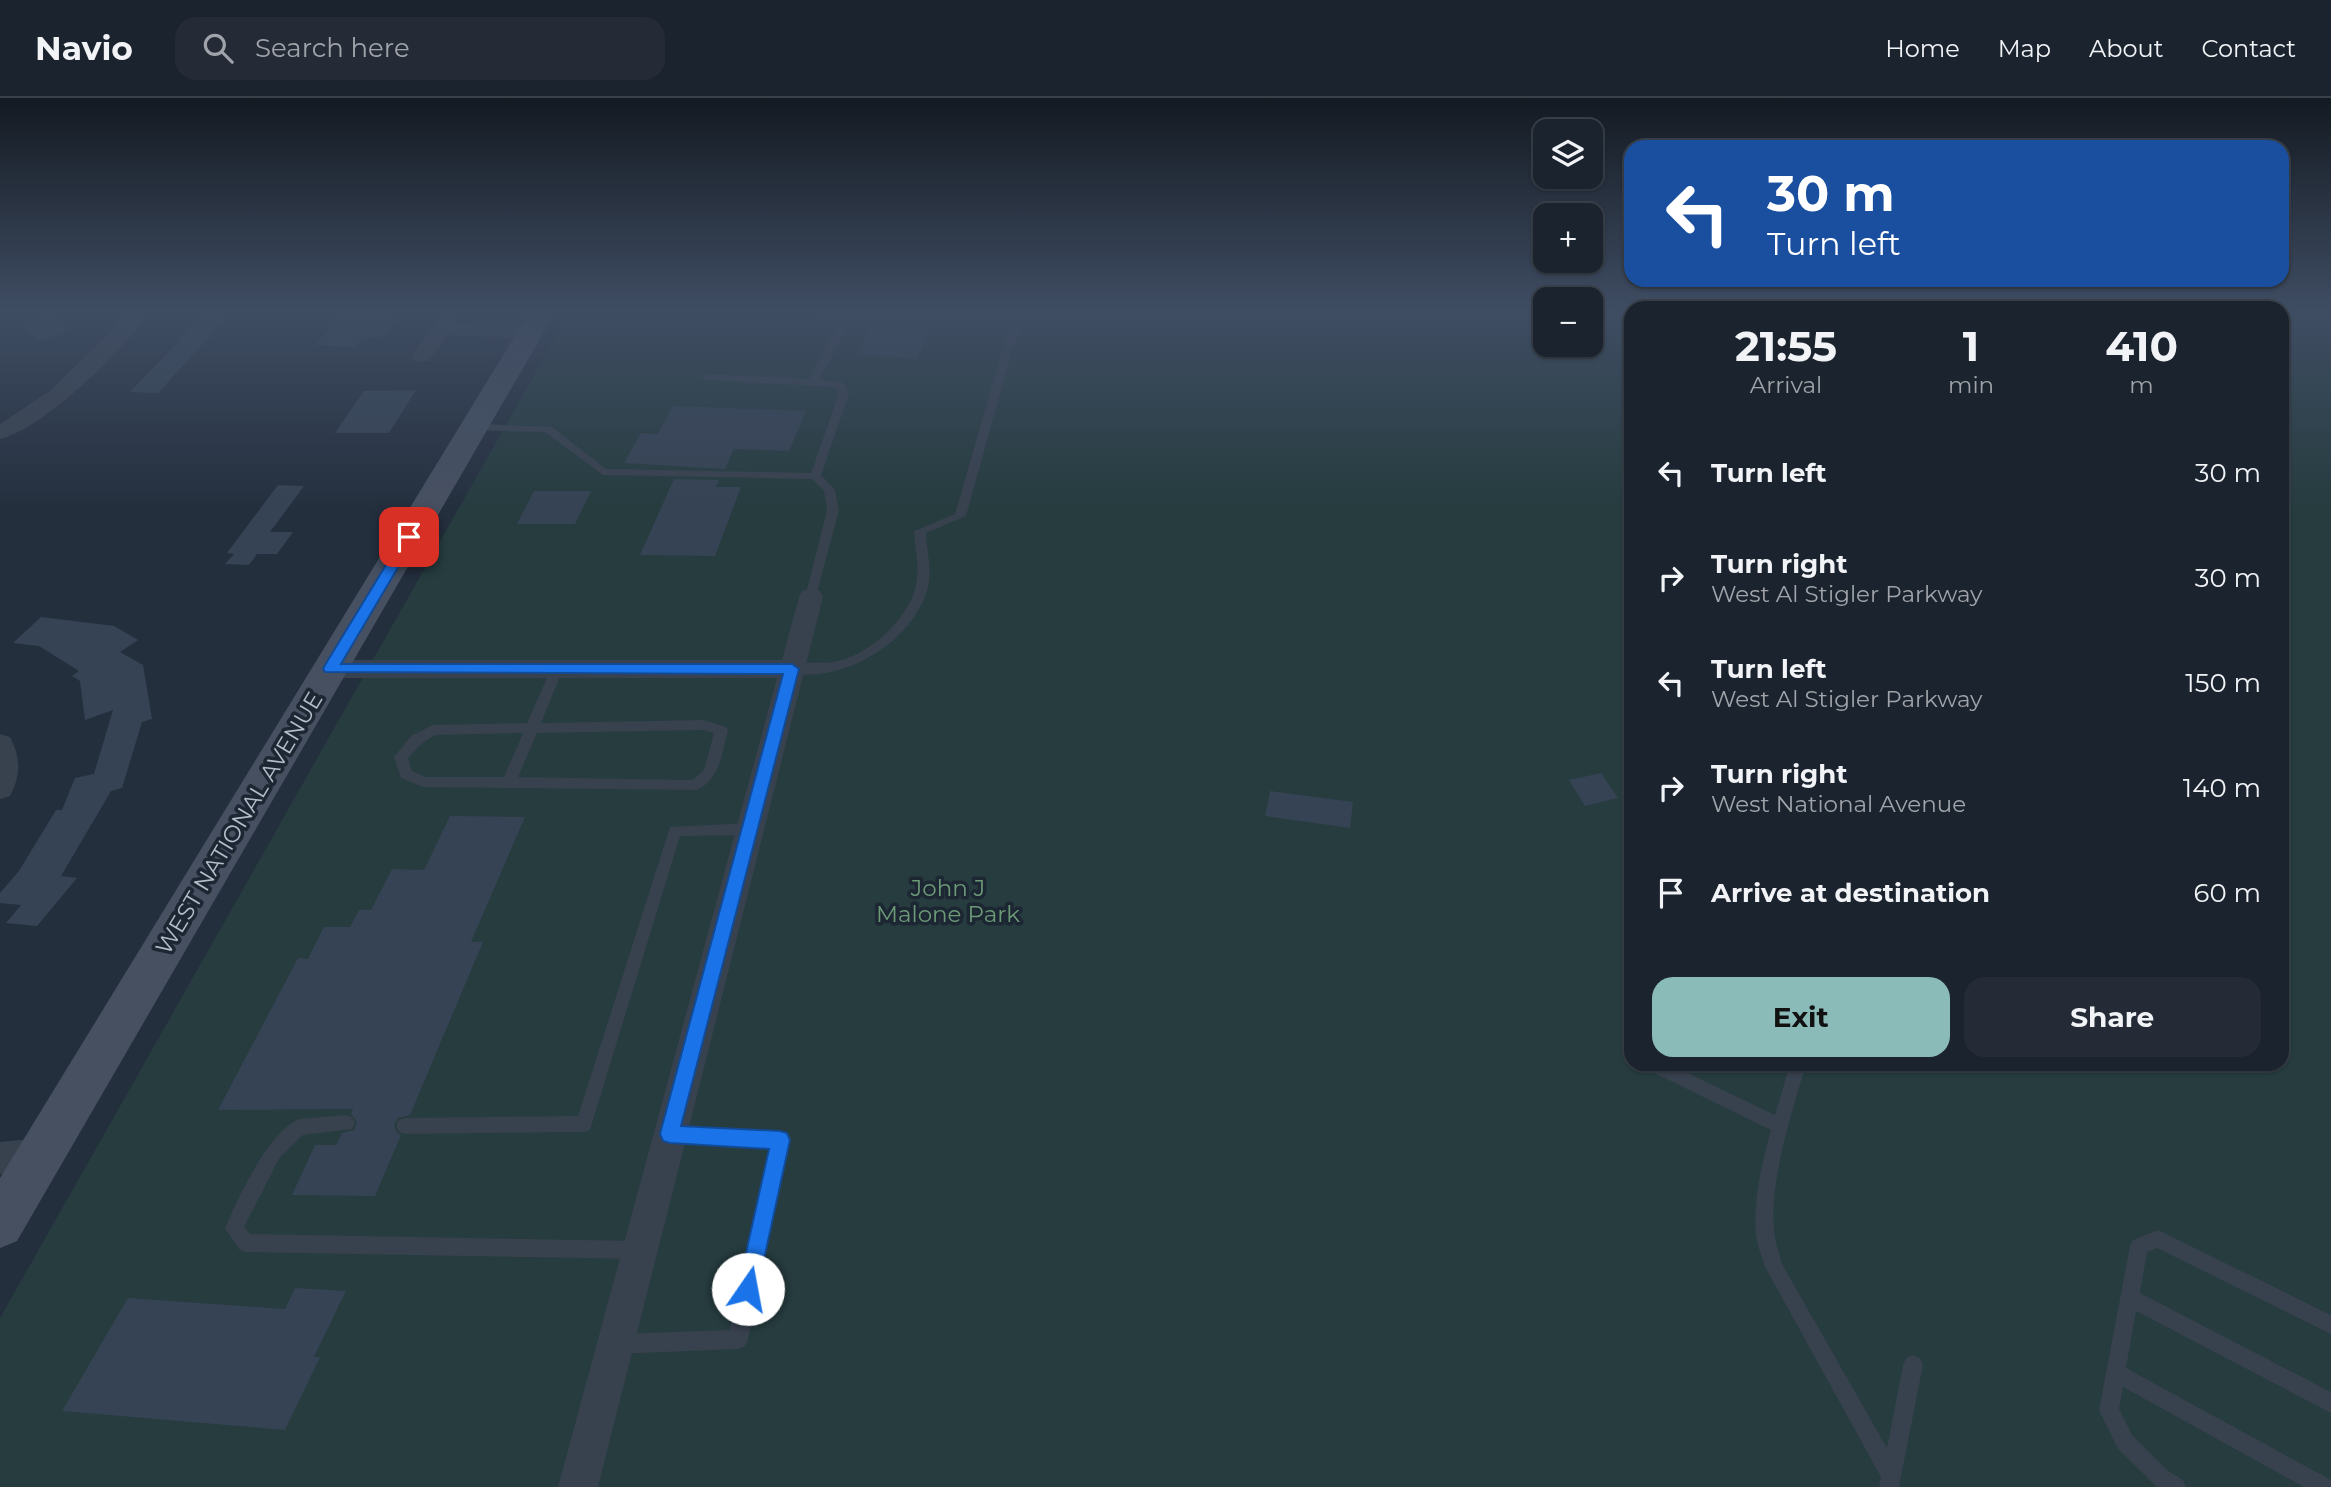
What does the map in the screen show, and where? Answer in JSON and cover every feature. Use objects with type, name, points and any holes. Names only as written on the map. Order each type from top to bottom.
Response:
[{"type":"main road","name":"WEST NATIONAL AVENUE","points":[[0,1224],[504,378]]},
{"type":"street","points":[[0,433],[29,418],[57,397],[76,378]]},
{"type":"street","points":[[578,1487],[811,597]]},
{"type":"street","points":[[330,669],[792,669]]},
{"type":"street","points":[[0,744],[6,756],[7,770],[0,788]]},
{"type":"street","points":[[0,1158],[41,1154]]},
{"type":"lane","points":[[721,378],[839,384],[844,393],[815,476]]},
{"type":"lane","points":[[813,383],[816,378]]},
{"type":"lane","points":[[792,669],[846,664],[898,629],[922,586],[920,531],[961,516],[1000,378]]},
{"type":"lane","points":[[475,427],[548,429],[603,472],[815,476],[829,491],[833,510],[811,597]]},
{"type":"lane","points":[[509,782],[557,669]]},
{"type":"lane","points":[[704,725],[721,730],[710,772],[696,785],[509,782],[424,782],[406,774],[401,757],[416,740],[433,730],[704,725]]},
{"type":"lane","points":[[405,1126],[584,1124],[675,831],[750,829]]},
{"type":"lane","points":[[1666,1071],[1780,1126]]},
{"type":"lane","points":[[1796,1071],[1780,1126],[1767,1194],[1765,1232],[1774,1267],[1890,1481]]},
{"type":"lane","points":[[346,1123],[299,1126],[274,1151],[234,1228],[245,1243],[639,1250]]},
{"type":"lane","points":[[615,1344],[738,1339],[780,1140],[670,1134]]},
{"type":"lane","points":[[2176,1487],[2161,1478],[2125,1442],[2109,1410],[2139,1246],[2158,1239],[2331,1325]]},
{"type":"lane","points":[[2130,1297],[2331,1403]]},
{"type":"lane","points":[[1890,1481],[1913,1365]]},
{"type":"lane","points":[[2116,1373],[2324,1487]]},
{"type":"green space","name":"John J Malone Park","points":[[533,378],[1624,378],[1624,1071],[2289,1071],[2289,378],[2331,378],[2331,1487],[0,1487],[0,1318]]},
{"type":"building","points":[[144,378],[172,378],[158,393],[130,392]]},
{"type":"building","points":[[416,390],[389,433],[335,433],[364,391]]},
{"type":"building","points":[[673,406],[806,411],[789,451],[734,449],[725,469],[624,463],[641,433],[658,434]]},
{"type":"building","points":[[674,479],[719,480],[716,487],[741,487],[715,556],[640,555]]},
{"type":"building","points":[[278,485],[304,486],[270,532],[293,532],[277,554],[257,554],[249,565],[225,564],[234,554],[227,553]]},
{"type":"building","points":[[534,491],[591,491],[575,524],[517,524]]},
{"type":"building","points":[[41,617],[114,626],[138,640],[120,652],[143,665],[152,719],[142,722],[122,788],[111,791],[61,876],[77,878],[37,926],[6,923],[21,905],[0,903],[0,893],[19,871],[56,810],[62,810],[75,778],[94,774],[113,710],[85,720],[80,681],[72,676],[79,671],[39,646],[13,643]]},
{"type":"building","points":[[1601,773],[1618,798],[1585,806],[1569,780]]},
{"type":"building","points":[[1270,791],[1353,802],[1350,828],[1265,816]]},
{"type":"building","points":[[450,816],[525,817],[471,942],[483,942],[410,1115],[398,1118],[394,1125],[397,1133],[401,1135],[375,1196],[292,1195],[315,1145],[336,1145],[342,1133],[354,1130],[357,1122],[351,1114],[353,1109],[218,1110],[298,958],[308,959],[324,927],[350,927],[359,910],[371,910],[392,869],[424,870]]},
{"type":"building","points":[[295,1288],[346,1291],[314,1357],[320,1357],[285,1430],[62,1411],[128,1298],[285,1309]]},
{"type":"route","points":[[409,537],[330,669],[792,669],[670,1134],[780,1140],[748,1289]]}]
